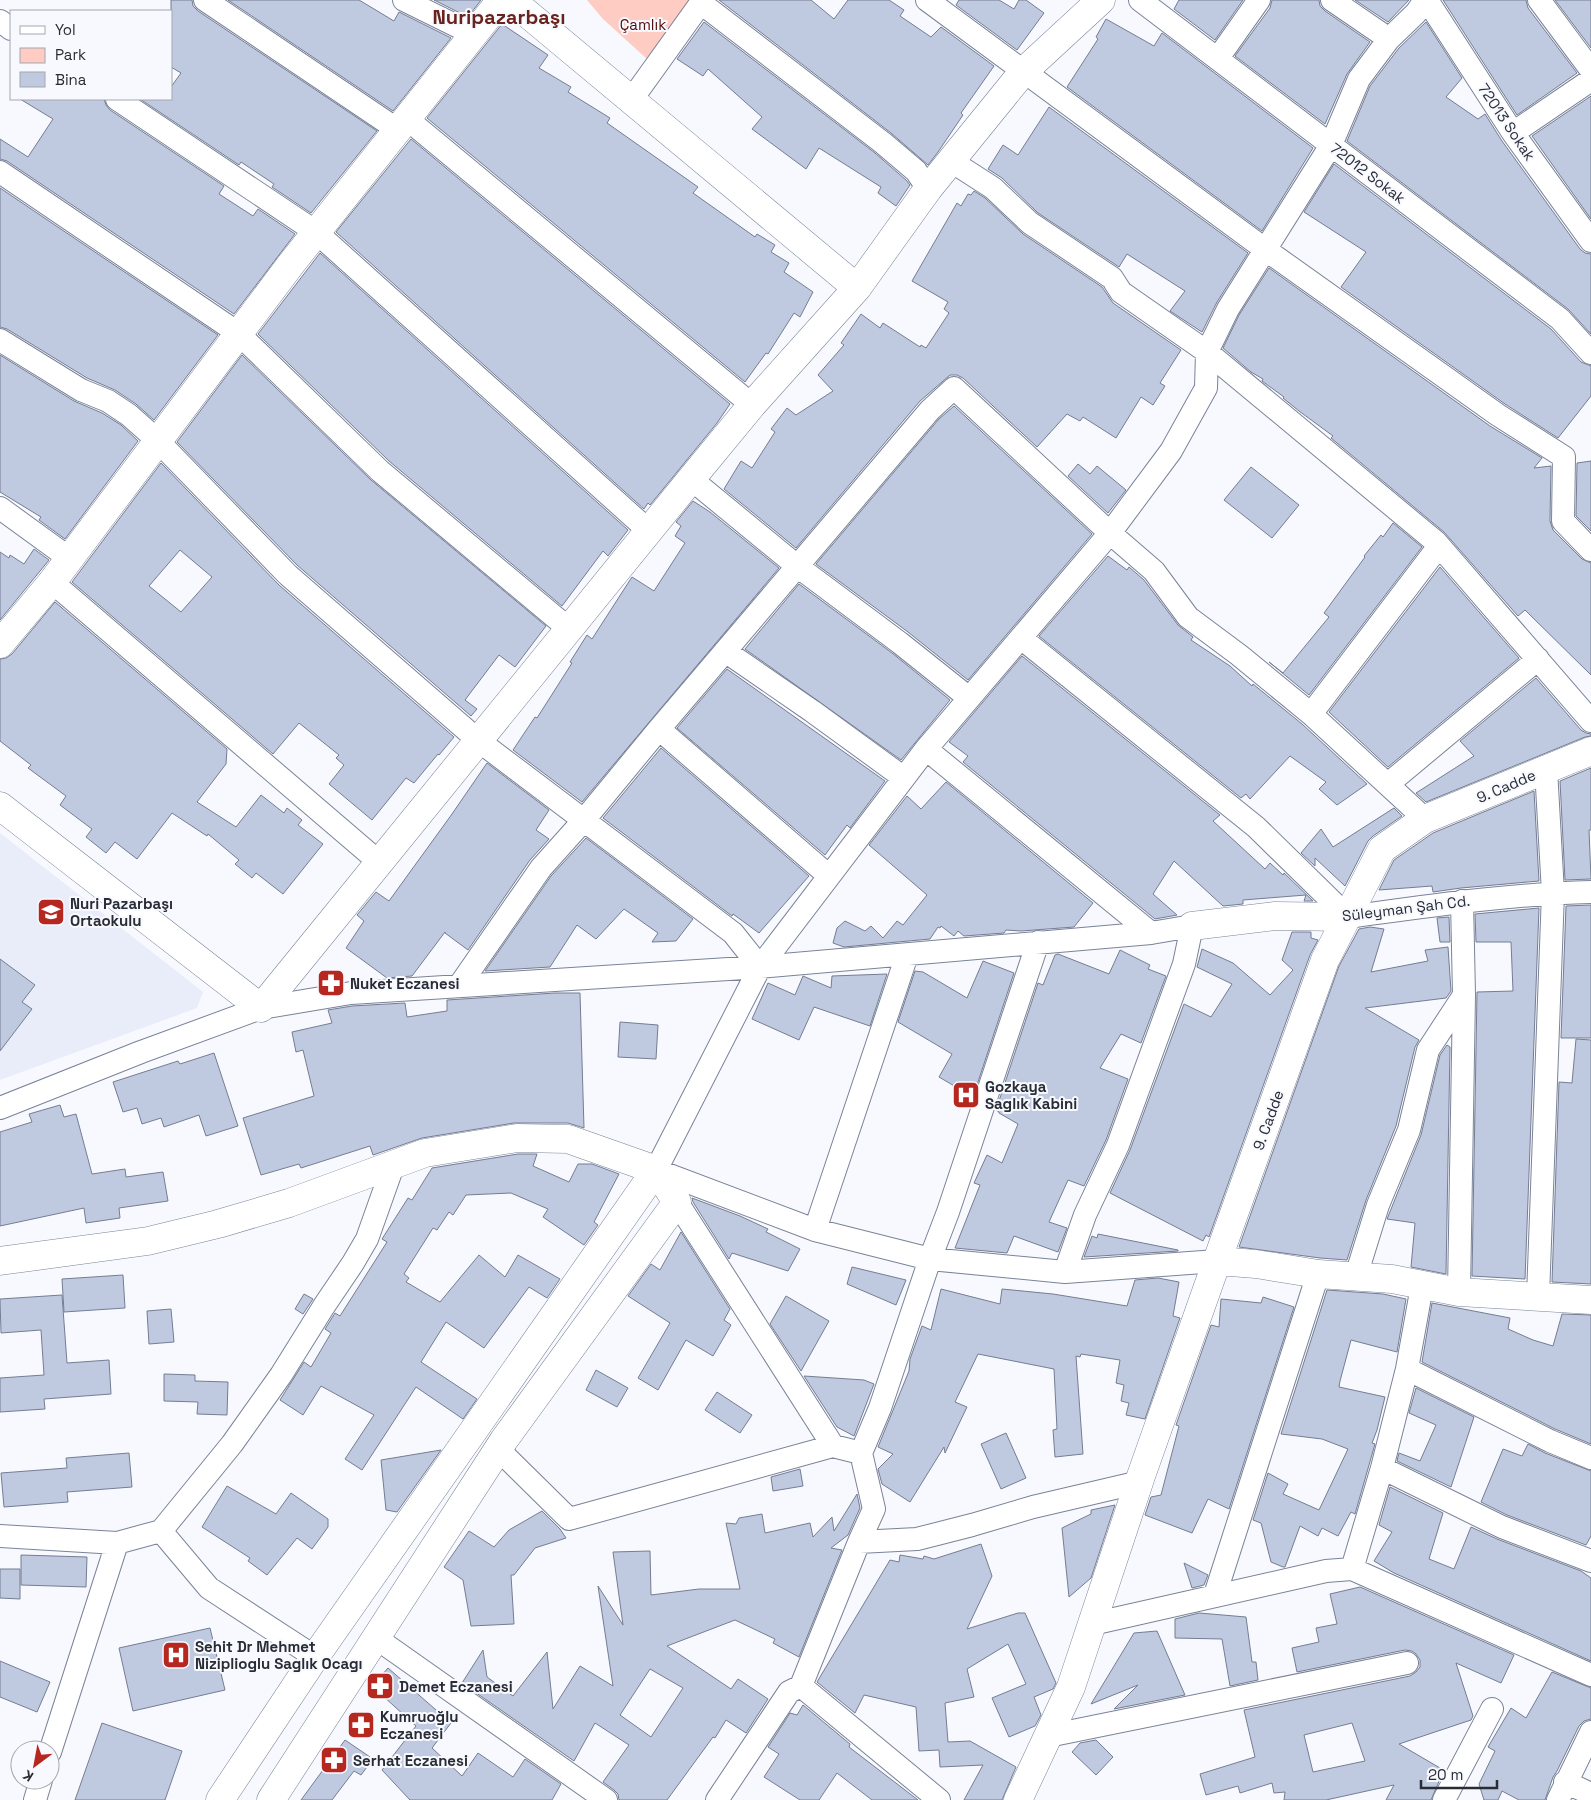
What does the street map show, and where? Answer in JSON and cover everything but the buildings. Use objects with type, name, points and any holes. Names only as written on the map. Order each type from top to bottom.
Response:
[{"type":"street","points":[[205,0],[402,124],[752,405]]},
{"type":"street","points":[[404,0],[475,35]]},
{"type":"street","points":[[0,644],[52,582],[157,440],[316,232],[501,0]]},
{"type":"street","points":[[511,0],[857,288]]},
{"type":"street","points":[[927,0],[1266,250],[1498,415],[1564,457],[1564,521],[1591,550]]},
{"type":"street","points":[[260,1008],[690,479],[752,405],[857,288],[928,189],[1023,72],[1101,0]]},
{"type":"street","name":"72012 Sokak","points":[[1140,0],[1560,319],[1591,353]]},
{"type":"street","points":[[1218,58],[1259,0]]},
{"type":"street","points":[[1332,0],[1356,7],[1388,39]]},
{"type":"street","points":[[220,1800],[315,1657],[656,1170],[760,968],[926,748],[1110,533],[1170,451],[1206,388],[1207,352],[1228,309],[1332,145],[1359,79],[1388,39],[1416,13],[1426,0]]},
{"type":"street","name":"72013 Sokak","points":[[1426,0],[1512,134],[1591,241]]},
{"type":"street","points":[[1538,0],[1591,70]]},
{"type":"street","points":[[632,100],[702,1],[916,171],[928,189]]},
{"type":"street","points":[[1512,134],[1591,80]]},
{"type":"street","points":[[118,100],[316,232],[649,531]]},
{"type":"street","points":[[951,161],[993,188],[1030,223],[1112,278],[1121,292],[1207,352],[1439,546],[1591,721]]},
{"type":"street","points":[[0,172],[238,333],[380,471],[568,628]]},
{"type":"street","points":[[0,340],[82,390],[108,401],[129,415],[157,440],[288,575],[479,740],[733,932],[760,968]]},
{"type":"street","points":[[459,986],[541,868],[584,820],[659,728],[930,410],[954,388],[1154,572],[1188,617],[1239,654],[1311,714],[1425,819]]},
{"type":"street","points":[[690,479],[797,566],[900,643],[969,698]]},
{"type":"street","points":[[0,508],[69,558]]},
{"type":"street","points":[[1311,714],[1439,546]]},
{"type":"street","points":[[52,582],[380,862]]},
{"type":"street","points":[[1021,638],[1256,827],[1348,917]]},
{"type":"street","points":[[725,651],[812,710],[904,778]]},
{"type":"street","points":[[1388,784],[1538,659]]},
{"type":"street","points":[[659,728],[829,876]]},
{"type":"street","points":[[926,748],[1150,932]]},
{"type":"street","name":"9. Cadde","points":[[1018,1800],[1071,1686],[1217,1261],[1325,960],[1382,849],[1425,819],[1591,751]]},
{"type":"street","points":[[1538,1296],[1553,893],[1546,769]]},
{"type":"street","points":[[0,806],[260,1008]]},
{"type":"street","name":"Süleyman Şah Cd.","points":[[1192,926],[1275,916],[1348,917],[1462,901],[1553,893],[1591,892]]},
{"type":"street","points":[[1459,1292],[1464,996],[1462,901]]},
{"type":"street","points":[[0,1108],[260,1008],[351,993],[760,968],[907,956],[1150,932],[1192,926],[1184,964],[1118,1145],[1085,1215],[1065,1272]]},
{"type":"street","points":[[718,1800],[789,1692],[801,1686],[858,1542],[874,1509],[861,1453],[880,1408],[930,1259],[948,1212],[1038,942]]},
{"type":"street","points":[[815,1230],[907,956]]},
{"type":"street","points":[[1356,1276],[1378,1205],[1408,1130],[1428,1050],[1464,996]]},
{"type":"street","points":[[0,1261],[148,1241],[218,1224],[289,1203],[424,1153],[518,1138],[568,1139],[815,1230],[930,1259],[1065,1272],[1217,1261],[1256,1264],[1318,1274],[1392,1279],[1459,1292],[1591,1300]]},
{"type":"street","points":[[0,1536],[116,1543],[161,1531],[232,1444],[281,1375],[353,1263],[366,1239],[394,1163]]},
{"type":"street","points":[[656,1170],[833,1446]]},
{"type":"street","points":[[271,1800],[498,1449],[677,1202]]},
{"type":"street","points":[[1215,1596],[1318,1274]]},
{"type":"street","points":[[1352,1569],[1382,1468],[1407,1369],[1422,1286]]},
{"type":"street","points":[[1407,1369],[1550,1441],[1591,1458]]},
{"type":"street","points":[[498,1449],[569,1519],[833,1446],[861,1453]]},
{"type":"street","points":[[1382,1468],[1502,1527],[1589,1556]]},
{"type":"street","points":[[858,1542],[917,1539],[1033,1507],[1140,1482]]},
{"type":"street","points":[[161,1531],[210,1588],[315,1657]]},
{"type":"street","points":[[54,1740],[116,1543]]},
{"type":"street","points":[[1092,1624],[1326,1571],[1352,1569],[1591,1675]]},
{"type":"street","points":[[376,1638],[606,1800]]},
{"type":"street","points":[[1048,1736],[1406,1663]]},
{"type":"street","points":[[801,1686],[939,1800]]},
{"type":"street","points":[[1444,1800],[1492,1709]]},
{"type":"street","points":[[1591,1732],[1561,1791],[1591,1794]]},
{"type":"shaded area","name":"Nuri Pazarbaşı Ortaokulu","points":[[0,833],[203,992],[197,1008],[0,1080]]},
{"type":"green space","name":"Çamlık","points":[[587,0],[690,0],[647,59],[603,19]]},
{"type":"place","name":"Nuri Pazarbaşı Ortaokulu","points":[[51,912]]},
{"type":"place","name":"Nuket Eczanesi","points":[[331,983]]},
{"type":"place","name":"Gozkaya Saglık Kabini","points":[[966,1095]]},
{"type":"place","name":"Sehit Dr Mehmet Niziplioglu Saglık Ocagı","points":[[176,1655]]},
{"type":"place","name":"Demet Eczanesi","points":[[380,1686]]},
{"type":"place","name":"Kumruoğlu Eczanesi","points":[[361,1725]]},
{"type":"place","name":"Serhat Eczanesi","points":[[334,1760]]},
{"type":"district","name":"Nuripazarbaşı","points":[[499,17]]}]
